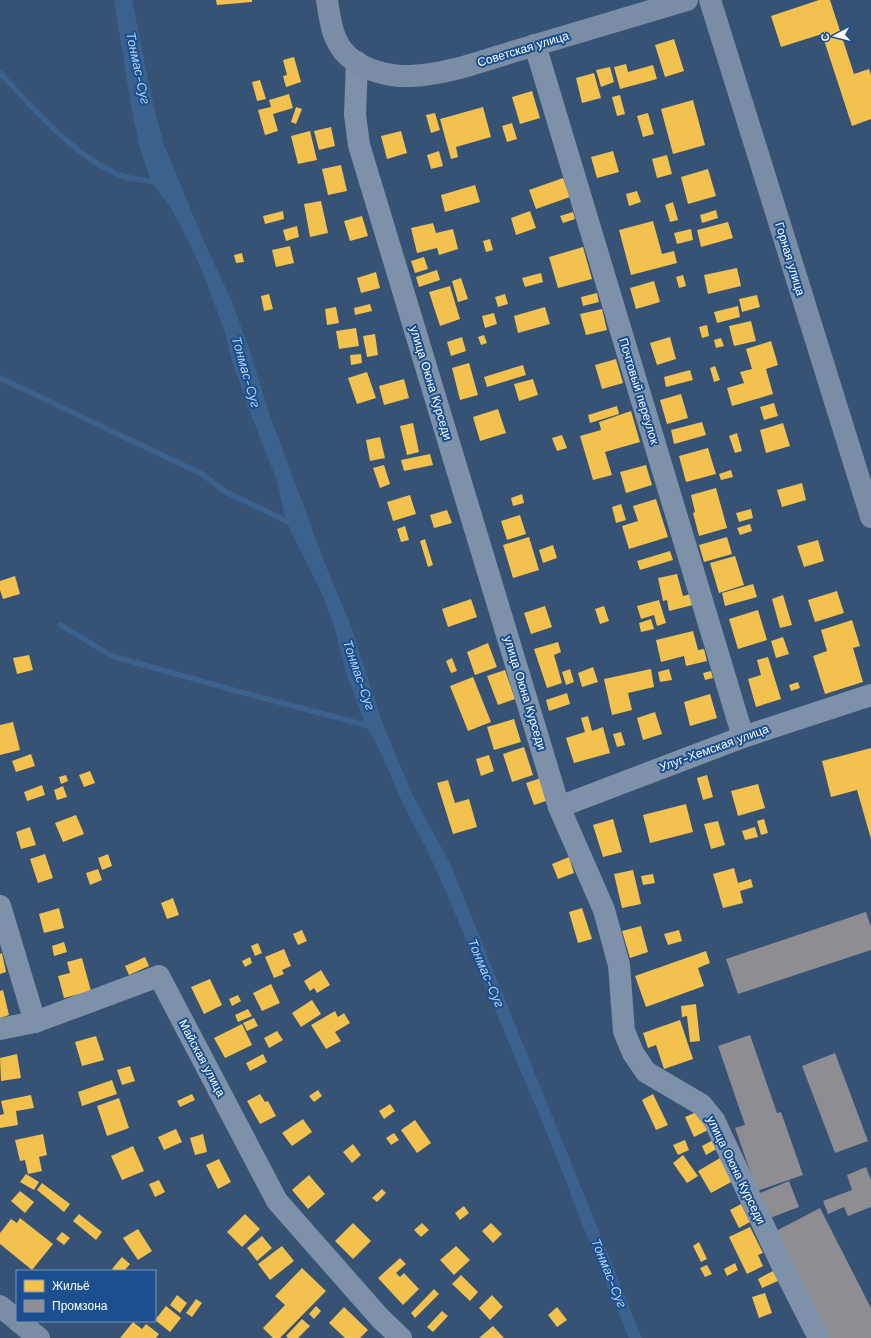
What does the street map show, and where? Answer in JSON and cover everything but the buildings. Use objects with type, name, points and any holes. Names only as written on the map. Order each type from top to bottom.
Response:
[{"type":"street","points":[[327,0],[331,23],[340,47],[348,56],[357,62]]},
{"type":"street","name":"Советская улица","points":[[357,62],[370,68],[396,75],[420,75],[453,70],[688,0]]},
{"type":"street","name":"Горная улица","points":[[710,0],[871,517]]},
{"type":"street","name":"Почтовый переулок","points":[[535,45],[743,737]]},
{"type":"street","name":"улица Оюна Курседи","points":[[357,62],[355,115],[359,144],[559,806],[604,910],[619,965],[624,1031],[633,1053],[646,1072],[702,1105],[714,1120],[782,1265],[819,1338]]},
{"type":"street","name":"Улуг-Хемская улица","points":[[559,806],[743,737],[871,695]]},
{"type":"street","points":[[0,906],[35,1022],[0,1030]]},
{"type":"street","name":"Майская улица","points":[[35,1022],[159,976],[277,1201],[380,1318],[401,1338]]},
{"type":"street","points":[[0,1306],[16,1319]]},
{"type":"street","points":[[19,1322],[39,1338]]},
{"type":"water","name":"Тонмас-Суг","points":[[114,0],[132,0],[153,103],[164,145],[206,246],[230,297],[248,345],[269,413],[329,574],[349,621],[384,727],[413,796],[449,861],[642,1338],[629,1338],[580,1219],[560,1165],[446,892],[429,854],[404,806],[381,753],[366,725],[347,676],[335,629],[322,594],[286,521],[277,481],[250,412],[231,358],[226,335],[202,271],[172,210],[151,181],[140,148],[131,106]]},
{"type":"waterway","points":[[0,73],[54,129],[84,154],[100,165],[122,176],[156,182]]},
{"type":"waterway","points":[[0,378],[202,474],[224,491],[293,524]]},
{"type":"waterway","points":[[61,625],[112,656],[373,727]]}]
